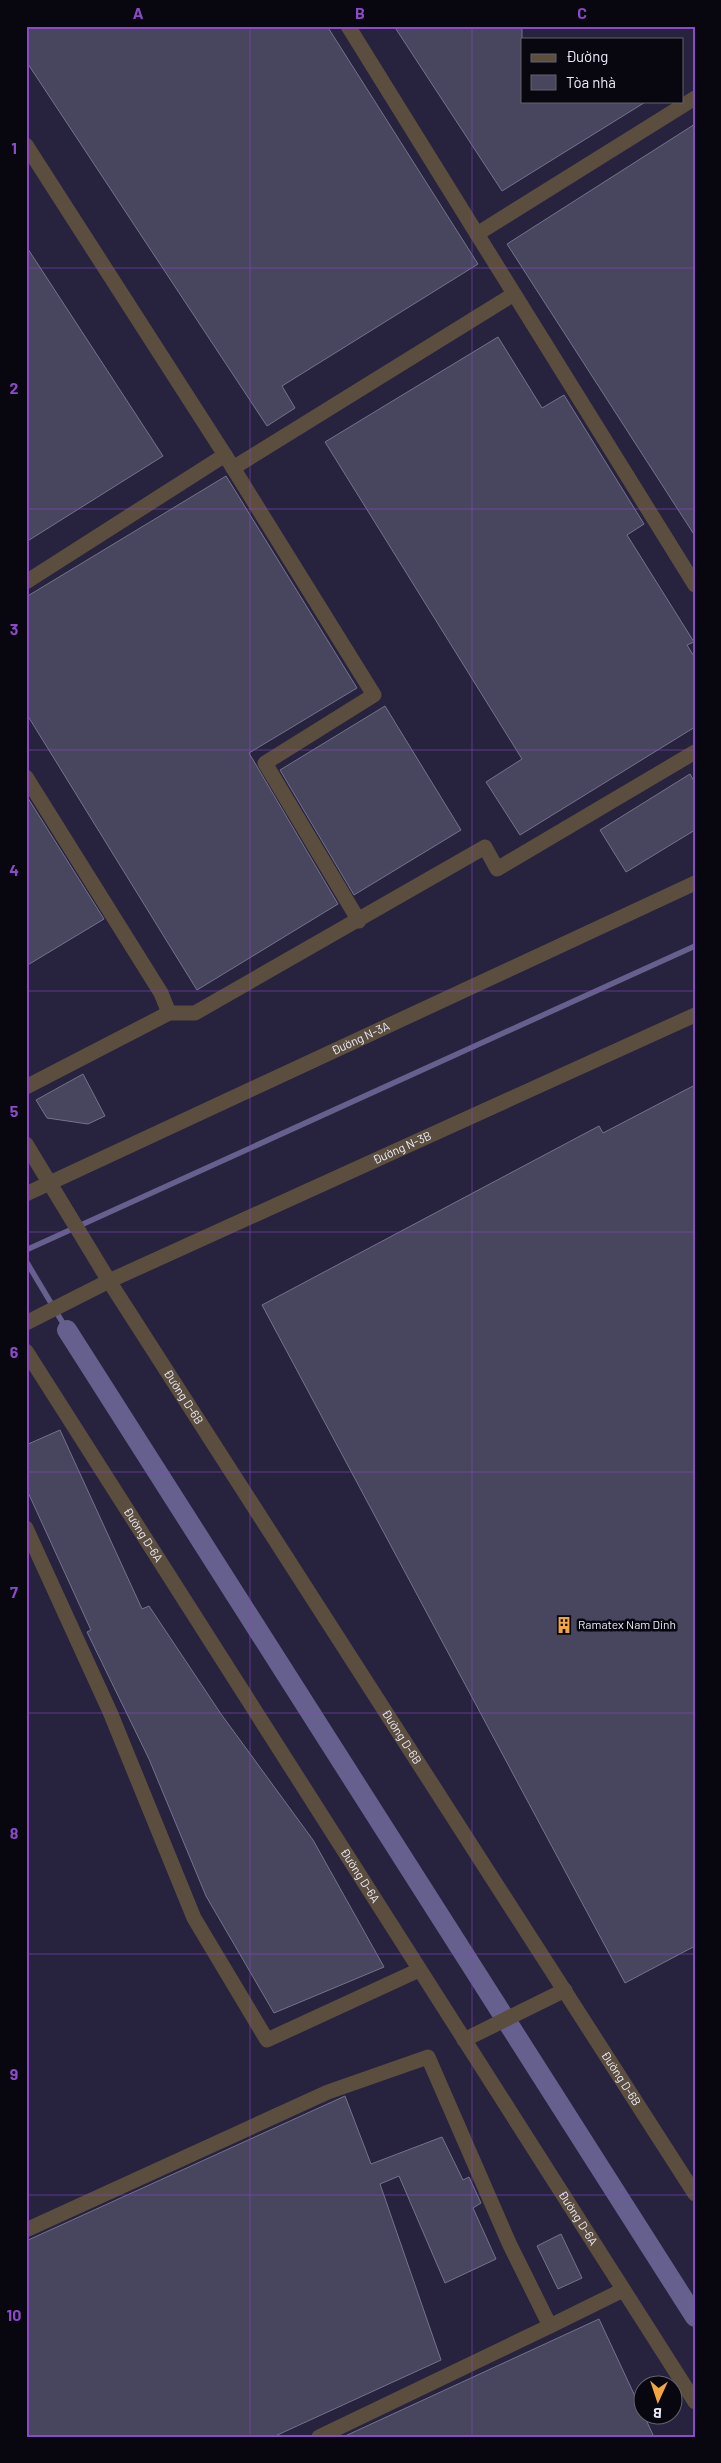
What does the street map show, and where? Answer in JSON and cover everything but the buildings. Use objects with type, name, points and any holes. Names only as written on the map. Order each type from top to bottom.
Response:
[{"type":"street","points":[[348,26],[695,585]]},
{"type":"street","points":[[477,234],[695,98]]},
{"type":"street","points":[[26,145],[225,454],[374,695],[265,762],[359,921]]},
{"type":"street","points":[[233,468],[514,294]]},
{"type":"street","points":[[26,582],[225,454]]},
{"type":"street","points":[[26,1087],[169,1014],[195,1013],[359,921],[485,847],[497,869],[695,752]]},
{"type":"street","points":[[26,777],[161,993],[169,1014]]},
{"type":"street","name":"Đường N-3A","points":[[26,1194],[695,883]]},
{"type":"street","name":"Đường N-3B","points":[[30,1321],[110,1281],[695,1015]]},
{"type":"street","name":"Đường D-6B","points":[[26,1144],[110,1281],[695,2194]]},
{"type":"street","name":"Đường D-6A","points":[[26,1351],[695,2402]]},
{"type":"street","points":[[26,1528],[110,1712],[194,1918],[267,2040],[419,1970]]},
{"type":"street","points":[[464,2040],[565,1990]]},
{"type":"street","points":[[26,2230],[328,2092],[428,2057],[509,2243],[550,2326]]},
{"type":"street","points":[[319,2437],[623,2290]]},
{"type":"shaded area","points":[[26,26],[695,26],[695,2437],[26,2437]]},
{"type":"waterway","points":[[26,1250],[695,946]]},
{"type":"waterway","points":[[26,1261],[67,1330]]},
{"type":"waterway","points":[[67,1330],[695,2317]]},
{"type":"place","name":"Ramatex Nam Dinh","points":[[564,1625]]}]
